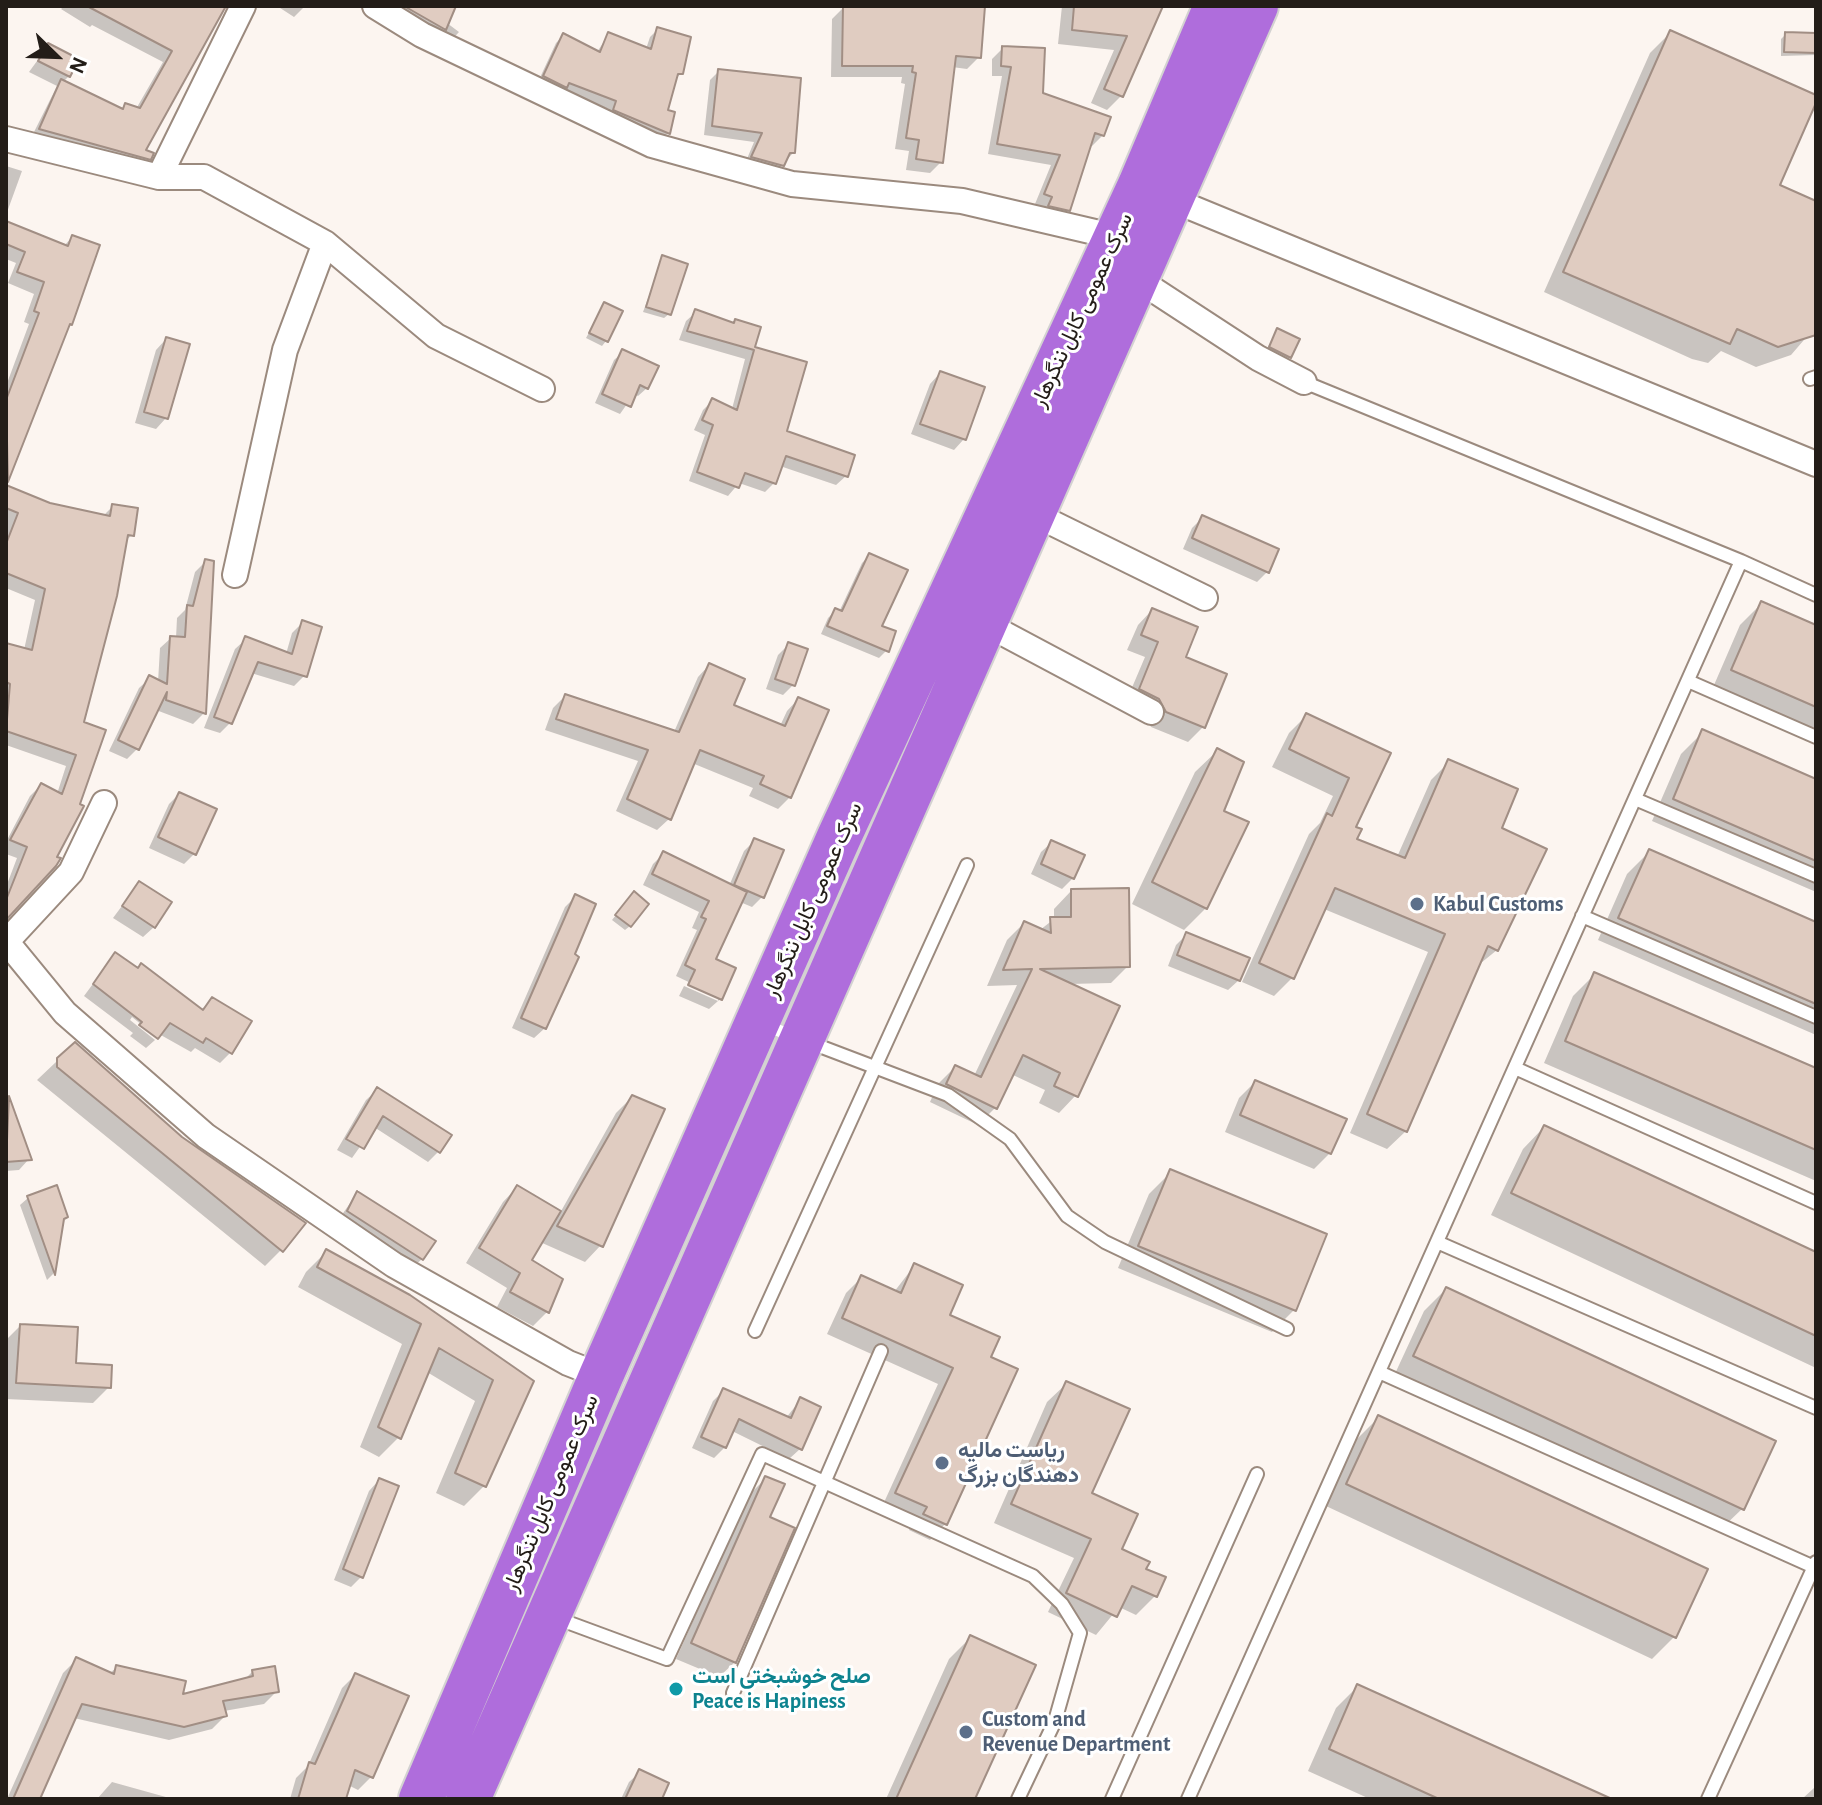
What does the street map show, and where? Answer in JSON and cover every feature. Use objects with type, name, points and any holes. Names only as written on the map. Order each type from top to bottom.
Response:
[{"type":"highway","name":"سرک عمومی کابل ننگرهار","points":[[468,1799],[1137,279],[1156,192],[1216,6]]},
{"type":"highway","name":"سرک عمومی کابل ننگرهار","points":[[421,1799],[601,1376],[846,823],[1116,237],[1156,192],[1256,6]]},
{"type":"street","points":[[159,177],[174,139],[243,6]]},
{"type":"street","points":[[375,6],[422,35],[652,145],[792,184],[962,201],[1116,237]]},
{"type":"street","points":[[6,139],[159,177],[204,177],[325,243],[436,336],[542,389]]},
{"type":"street","points":[[1156,192],[1816,464]]},
{"type":"street","points":[[235,575],[285,350],[325,243]]},
{"type":"street","points":[[1137,279],[1258,358],[1304,382]]},
{"type":"street","points":[[1032,513],[1205,598]]},
{"type":"street","points":[[984,623],[1151,712]]},
{"type":"street","points":[[104,803],[71,872],[6,941],[65,1013],[206,1136],[394,1265],[568,1363],[601,1376]]},
{"type":"lane","points":[[1304,382],[1741,561],[1816,595]]},
{"type":"lane","points":[[1188,1799],[1741,561]]},
{"type":"lane","points":[[1688,681],[1816,737]]},
{"type":"lane","points":[[1635,799],[1816,876]]},
{"type":"lane","points":[[755,1331],[967,865]]},
{"type":"lane","points":[[1582,916],[1816,1017]]},
{"type":"lane","points":[[759,1023],[948,1095],[1010,1139],[1067,1216],[1105,1242],[1287,1329]]},
{"type":"lane","points":[[1515,1068],[1816,1203]]},
{"type":"lane","points":[[1437,1242],[1816,1408]]},
{"type":"lane","points":[[733,1693],[881,1351]]},
{"type":"lane","points":[[1379,1372],[1815,1564],[1708,1799]]},
{"type":"lane","points":[[550,1615],[667,1659],[762,1454],[1033,1576],[1068,1614],[1080,1633],[1055,1721],[1018,1799]]},
{"type":"lane","points":[[1112,1799],[1257,1474]]},
{"type":"building","points":[[87,6],[226,6],[146,150],[154,153],[151,160],[39,129],[61,79],[123,109],[125,103],[140,108],[172,51]]},
{"type":"building","points":[[404,6],[456,6],[446,30]]},
{"type":"building","points":[[843,6],[985,6],[981,58],[956,56],[943,163],[916,159],[919,140],[906,138],[916,73],[912,72],[913,66],[842,66]]},
{"type":"building","points":[[1074,6],[1163,6],[1123,97],[1104,89],[1127,36],[1072,30]]},
{"type":"building","points":[[657,27],[691,37],[683,74],[678,74],[668,110],[675,112],[670,134],[613,110],[616,101],[569,83],[567,88],[543,76],[563,33],[600,52],[608,32],[651,49]]},
{"type":"building","points":[[1670,30],[1816,95],[1816,103],[1780,185],[1816,201],[1816,335],[1778,347],[1737,329],[1730,344],[1563,272]]},
{"type":"building","points":[[1785,32],[1816,33],[1816,53],[1784,52]]},
{"type":"building","points":[[48,43],[79,59],[70,77],[38,61]]},
{"type":"building","points":[[1002,46],[1045,48],[1043,93],[1111,117],[1104,136],[1095,133],[1070,211],[1048,206],[1052,197],[1044,194],[1060,155],[997,144],[1011,67],[1001,66]]},
{"type":"building","points":[[718,69],[801,78],[795,153],[790,153],[784,166],[751,157],[762,133],[712,126]]},
{"type":"building","points":[[6,221],[68,246],[72,235],[100,245],[72,325],[8,482],[6,400],[39,313],[34,311],[44,282],[17,272],[25,252],[6,244]]},
{"type":"building","points":[[662,255],[688,264],[671,315],[646,307]]},
{"type":"building","points":[[604,302],[623,311],[608,342],[589,333]]},
{"type":"building","points":[[695,309],[734,323],[735,319],[761,327],[755,347],[807,362],[787,431],[855,455],[848,477],[786,456],[776,484],[745,473],[739,488],[697,472],[713,425],[702,420],[712,398],[737,410],[754,350],[687,331]]},
{"type":"building","points":[[1277,328],[1300,339],[1291,358],[1269,347]]},
{"type":"building","points":[[166,337],[190,344],[168,419],[144,412]]},
{"type":"building","points":[[622,349],[659,366],[648,389],[640,385],[631,407],[602,394]]},
{"type":"building","points":[[940,371],[985,387],[966,440],[920,424]]},
{"type":"building","points":[[6,485],[50,503],[110,516],[112,504],[138,508],[134,536],[128,535],[117,596],[84,722],[106,730],[80,804],[84,806],[57,857],[61,858],[56,866],[6,920],[6,900],[27,847],[10,840],[41,783],[62,794],[76,755],[6,731],[10,684],[6,682],[6,643],[32,650],[45,589],[6,573],[6,544],[18,513],[6,508]]},
{"type":"building","points":[[1202,515],[1279,549],[1269,573],[1192,538]]},
{"type":"building","points":[[869,553],[908,570],[882,626],[896,631],[889,652],[827,626],[835,608],[842,611]]},
{"type":"building","points":[[205,559],[214,561],[206,714],[166,700],[167,692],[139,750],[118,740],[149,675],[167,684],[170,636],[185,637],[187,605],[193,606]]},
{"type":"building","points":[[1761,601],[1816,625],[1816,707],[1731,670]]},
{"type":"building","points":[[1152,608],[1198,627],[1186,657],[1227,674],[1205,728],[1166,712],[1159,699],[1139,689],[1158,642],[1141,635]]},
{"type":"building","points":[[302,620],[322,627],[307,677],[258,662],[232,724],[214,717],[245,636],[292,654]]},
{"type":"building","points":[[788,642],[808,649],[795,686],[775,679]]},
{"type":"building","points":[[709,663],[745,679],[734,705],[785,726],[798,697],[829,710],[791,798],[760,784],[764,776],[700,750],[671,820],[627,799],[648,750],[556,719],[565,694],[679,732]]},
{"type":"building","points":[[1306,713],[1391,753],[1356,827],[1362,829],[1357,839],[1405,858],[1448,759],[1518,789],[1502,828],[1547,849],[1498,951],[1488,946],[1407,1132],[1367,1114],[1445,934],[1335,888],[1294,979],[1259,963],[1327,813],[1332,816],[1349,778],[1289,749]]},
{"type":"building","points":[[1702,729],[1816,779],[1816,861],[1673,799]]},
{"type":"building","points":[[1217,748],[1244,762],[1224,811],[1249,822],[1207,909],[1152,882]]},
{"type":"building","points":[[179,792],[217,809],[196,855],[158,837]]},
{"type":"building","points":[[754,838],[784,850],[764,898],[734,885]]},
{"type":"building","points":[[1051,840],[1085,855],[1074,879],[1041,864]]},
{"type":"building","points":[[1649,849],[1816,922],[1816,1004],[1618,918]]},
{"type":"building","points":[[663,851],[747,892],[716,959],[736,968],[722,1000],[688,985],[695,970],[685,965],[706,919],[701,917],[709,901],[652,874]]},
{"type":"building","points":[[139,881],[172,902],[155,928],[122,906]]},
{"type":"building","points":[[1129,888],[1130,967],[1040,969],[1120,1006],[1078,1097],[1054,1086],[1060,1073],[1023,1055],[997,1109],[946,1084],[955,1065],[981,1077],[1032,969],[1003,970],[1024,921],[1051,933],[1050,917],[1071,917],[1071,889]]},
{"type":"building","points":[[634,891],[649,904],[631,927],[615,915]]},
{"type":"building","points":[[575,894],[596,904],[575,954],[579,957],[546,1029],[521,1018]]},
{"type":"building","points":[[1186,932],[1250,958],[1240,981],[1177,955]]},
{"type":"building","points":[[115,952],[138,968],[141,963],[203,1010],[212,997],[252,1021],[232,1054],[206,1038],[203,1043],[170,1023],[158,1039],[139,1025],[142,1022],[93,984]]},
{"type":"building","points":[[1594,972],[1816,1068],[1816,1150],[1565,1041]]},
{"type":"building","points":[[75,1042],[182,1137],[306,1223],[283,1252],[57,1067],[57,1058]]},
{"type":"building","points":[[1255,1080],[1347,1119],[1331,1154],[1240,1115]]},
{"type":"building","points":[[377,1087],[452,1135],[440,1153],[383,1116],[364,1149],[346,1139]]},
{"type":"building","points":[[632,1095],[665,1109],[603,1247],[557,1226]]},
{"type":"building","points":[[9,1096],[32,1160],[6,1162]]},
{"type":"building","points":[[1544,1125],[1816,1252],[1816,1336],[1511,1193]]},
{"type":"building","points":[[1170,1169],[1327,1234],[1296,1311],[1138,1246]]},
{"type":"building","points":[[57,1185],[68,1217],[64,1219],[55,1275],[27,1196]]},
{"type":"building","points":[[517,1185],[561,1211],[532,1260],[563,1279],[549,1313],[510,1292],[520,1273],[479,1248]]},
{"type":"building","points":[[357,1191],[436,1241],[423,1260],[347,1211]]},
{"type":"building","points":[[326,1249],[410,1295],[534,1381],[486,1487],[455,1473],[493,1380],[439,1348],[401,1439],[378,1427],[421,1324],[317,1267]]},
{"type":"building","points":[[914,1263],[963,1285],[950,1315],[1000,1337],[991,1357],[1018,1369],[947,1525],[923,1514],[927,1507],[895,1493],[953,1368],[842,1318],[861,1275],[901,1293]]},
{"type":"building","points":[[1446,1287],[1776,1441],[1744,1510],[1413,1356]]},
{"type":"building","points":[[20,1324],[78,1327],[76,1363],[112,1365],[111,1388],[16,1383]]},
{"type":"building","points":[[1066,1381],[1130,1409],[1092,1493],[1138,1514],[1122,1549],[1150,1562],[1146,1569],[1166,1577],[1157,1597],[1132,1586],[1117,1617],[1066,1593],[1091,1539],[1011,1504]]},
{"type":"building","points":[[723,1388],[791,1418],[800,1397],[821,1407],[802,1450],[739,1419],[726,1448],[701,1437]]},
{"type":"building","points":[[1378,1415],[1708,1569],[1676,1638],[1346,1484]]},
{"type":"building","points":[[765,1476],[785,1484],[770,1517],[795,1528],[736,1663],[691,1643]]},
{"type":"building","points":[[379,1478],[399,1486],[363,1578],[343,1569]]},
{"type":"building","name":"Custom and Revenue Department","points":[[970,1635],[1036,1665],[975,1799],[896,1799]]},
{"type":"building","points":[[76,1657],[114,1674],[116,1665],[186,1681],[183,1694],[253,1676],[252,1670],[275,1666],[279,1692],[223,1701],[227,1716],[184,1727],[82,1704],[40,1799],[13,1799]]},
{"type":"building","points":[[355,1673],[409,1696],[373,1778],[355,1770],[346,1799],[298,1799],[309,1762],[315,1764]]},
{"type":"building","points":[[1357,1684],[1612,1799],[1439,1799],[1329,1749]]},
{"type":"building","points":[[639,1769],[669,1783],[662,1799],[625,1799]]},
{"type":"place","name":"Kabul Customs","points":[[1417,904]]},
{"type":"place","name":"ریاست مالیه دهندگان بزرگ","points":[[942,1463]]},
{"type":"place","name":"صلح خوشبختی است Peace is Hapiness","points":[[676,1689]]},
{"type":"place","name":"Custom and Revenue Department","points":[[966,1732]]}]
